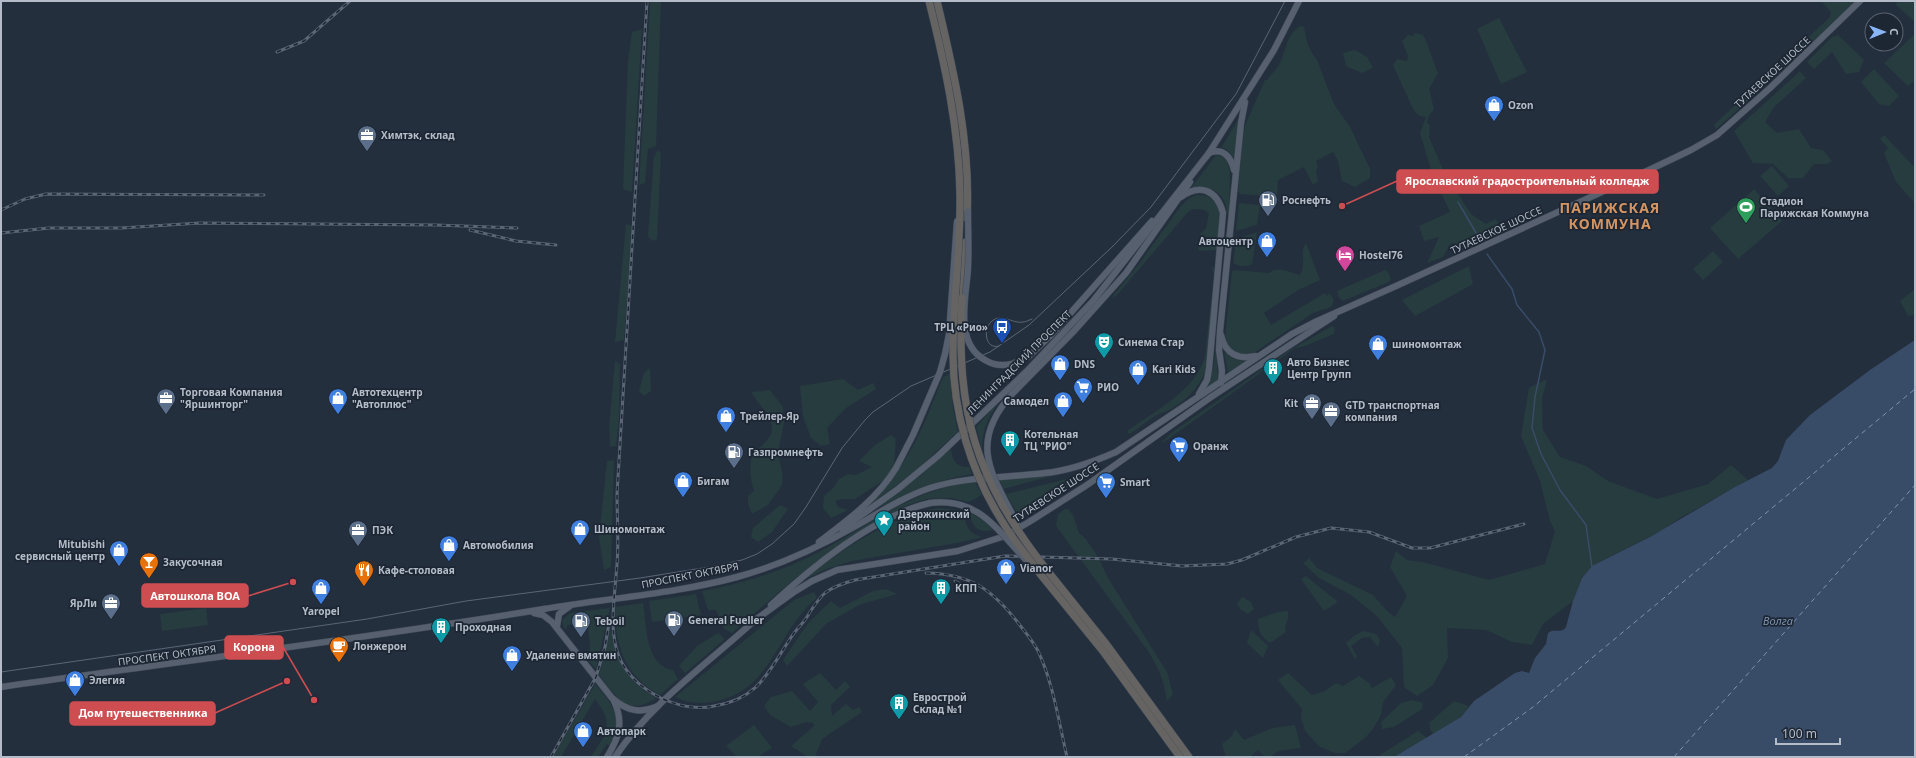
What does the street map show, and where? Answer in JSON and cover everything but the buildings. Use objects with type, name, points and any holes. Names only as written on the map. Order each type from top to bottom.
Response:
[{"type":"highway","points":[[929,1],[952,104],[958,146],[960,194],[953,355],[959,414],[970,455],[986,492],[1010,533],[1041,575],[1189,757]]},
{"type":"highway","points":[[937,1],[960,109],[966,163],[968,211],[961,340],[962,382],[967,414],[978,452],[993,490],[1008,517],[1032,550],[1107,645],[1168,733],[1180,757]]},
{"type":"main road","name":"ЛЕНИНГРАДСКИЙ ПРОСПЕКТ","points":[[1032,550],[1000,491],[987,457],[987,440],[992,422],[999,410],[1012,394],[1083,321],[1126,273],[1179,199],[1247,94],[1274,50],[1299,1]]},
{"type":"main road","name":"ТУТАЕВСКОЕ ШОССЕ","points":[[809,550],[906,498],[928,488],[983,477],[1041,474],[1062,471],[1107,456],[1292,334],[1641,174],[1691,150],[1716,135],[1770,88],[1860,1]]},
{"type":"main road","points":[[1211,397],[1222,380],[1219,350],[1220,331],[1232,221],[1240,123],[1247,94]]},
{"type":"main road","points":[[1209,153],[1217,151],[1226,154],[1230,159],[1235,175]]},
{"type":"main road","name":"ЛЕНИНГРАДСКИЙ ПРОСПЕКТ","points":[[809,550],[854,522],[898,489],[961,436],[1028,370],[1093,302],[1209,153]]},
{"type":"main road","points":[[1179,199],[1192,191],[1207,191],[1218,199],[1224,213],[1209,369],[1207,380],[1197,397]]},
{"type":"main road","points":[[809,550],[867,504],[885,485],[896,468],[916,429],[940,372],[949,334],[956,229],[960,194]]},
{"type":"main road","points":[[968,211],[968,261],[965,323],[966,336],[973,349],[983,359],[999,365],[1012,364],[1028,357],[1052,334],[1168,204]]},
{"type":"main road","points":[[1224,220],[1232,221]]},
{"type":"main road","points":[[1220,262],[1228,262]]},
{"type":"main road","name":"ТУТАЕВСКОЕ ШОССЕ","points":[[752,623],[794,592],[812,581],[837,570],[958,551],[1005,536],[1086,485],[1211,397],[1331,316]]},
{"type":"main road","points":[[1220,331],[1225,346],[1230,353],[1240,358],[1259,355]]},
{"type":"main road","points":[[615,757],[659,705],[801,579],[845,545],[900,514],[930,503],[951,502],[975,510],[988,520],[1041,575]]},
{"type":"main road","name":"ПРОСПЕКТ ОКТЯБРЯ","points":[[1,687],[694,587],[766,568],[809,550]]},
{"type":"main road","points":[[557,626],[559,614],[572,605]]},
{"type":"main road","name":"ПРОСПЕКТ ОКТЯБРЯ","points":[[526,612],[543,615],[557,626],[612,698]]},
{"type":"main road","points":[[612,698],[621,706],[634,711],[647,710],[659,705]]},
{"type":"main road","points":[[607,757],[617,739],[620,726],[618,709],[612,698]]},
{"type":"green space","points":[[650,1],[661,1],[656,146],[648,149],[645,183],[639,185]]},
{"type":"green space","points":[[1821,1],[1857,1],[1835,24],[1716,129],[1714,125],[1717,122],[1830,17],[1831,12]]},
{"type":"green space","points":[[1899,1],[1915,1],[1915,22],[1904,12],[1895,4]]},
{"type":"green space","points":[[1499,18],[1527,72],[1501,84],[1477,29]]},
{"type":"green space","points":[[1300,26],[1304,27],[1307,42],[1317,60],[1334,104],[1350,127],[1370,169],[1370,178],[1355,187],[1342,181],[1338,161],[1333,152],[1316,161],[1318,167],[1316,172],[1318,181],[1313,185],[1304,167],[1278,180],[1277,197],[1240,194],[1238,191],[1243,134],[1246,123],[1265,80],[1267,80],[1279,65],[1289,39],[1295,30]]},
{"type":"green space","points":[[642,29],[632,192],[623,189],[628,60],[632,32]]},
{"type":"green space","points":[[1415,33],[1423,35],[1438,73],[1429,89],[1434,109],[1428,117],[1427,123],[1430,125],[1429,137],[1445,174],[1471,214],[1486,224],[1496,219],[1501,228],[1491,230],[1489,235],[1467,246],[1451,243],[1443,257],[1427,263],[1439,237],[1424,241],[1419,226],[1450,212],[1432,173],[1420,133],[1426,117],[1419,116],[1413,109],[1393,65],[1397,59],[1407,61],[1408,56],[1402,41],[1408,35],[1413,36]]},
{"type":"green space","points":[[1915,34],[1915,80],[1908,86],[1884,63],[1896,52],[1904,52],[1904,44]]},
{"type":"green space","points":[[1838,35],[1864,60],[1859,72],[1846,74],[1832,52],[1814,69],[1807,62],[1832,37]]},
{"type":"green space","points":[[1355,50],[1367,57],[1373,68],[1362,73],[1346,66],[1343,53]]},
{"type":"green space","points":[[1874,69],[1899,96],[1889,106],[1879,104],[1861,82]]},
{"type":"green space","points":[[1800,71],[1806,78],[1774,107],[1765,122],[1777,133],[1799,129],[1811,148],[1823,150],[1832,161],[1827,164],[1814,164],[1803,178],[1788,178],[1773,164],[1753,163],[1734,131]]},
{"type":"green space","points":[[1238,120],[1235,159],[1226,149],[1221,148]]},
{"type":"green space","points":[[1884,135],[1915,168],[1915,203],[1896,182],[1884,153],[1888,148],[1880,139]]},
{"type":"green space","points":[[658,150],[661,153],[657,239],[653,241],[648,235],[654,157]]},
{"type":"green space","points":[[1216,155],[1224,157],[1227,161],[1230,172],[1229,216],[1225,203],[1214,190],[1206,187],[1191,188]]},
{"type":"green space","points":[[1772,166],[1789,186],[1778,196],[1760,176]]},
{"type":"green space","name":"Стадион Парижская Коммуна","points":[[1754,189],[1782,221],[1738,259],[1710,228]]},
{"type":"green space","points":[[1196,195],[1206,196],[1213,200],[1217,206],[1220,222],[1218,249],[1200,251],[1198,249],[1200,234],[1206,228],[1209,214],[1205,210],[1193,209],[1188,212],[1116,296],[1112,297],[1138,265],[1181,206],[1188,199]]},
{"type":"green space","points":[[1239,203],[1260,205],[1257,225],[1236,231]]},
{"type":"green space","points":[[626,224],[633,226],[624,340],[615,342]]},
{"type":"green space","points":[[1257,232],[1252,264],[1242,266],[1233,263],[1236,239]]},
{"type":"green space","points":[[1306,243],[1320,280],[1298,290],[1264,313],[1271,325],[1325,293],[1327,296],[1330,293],[1334,301],[1331,307],[1313,313],[1252,354],[1243,355],[1231,350],[1225,338],[1232,271],[1269,273],[1277,270],[1284,270],[1300,275],[1303,266],[1303,250]]},
{"type":"green space","points":[[1713,251],[1723,262],[1703,280],[1693,269]]},
{"type":"green space","points":[[1211,266],[1215,270],[1207,367],[1204,374],[1197,387],[1181,402],[1154,417],[1129,434],[1127,431],[1161,408],[1183,390],[1193,380],[1200,369],[1205,357],[1214,274]]},
{"type":"green space","points":[[1469,266],[1473,284],[1415,316],[1402,300]]},
{"type":"green space","points":[[1385,270],[1388,272],[1391,279],[1389,282],[1343,301],[1339,298],[1337,291]]},
{"type":"green space","points":[[1915,289],[1915,315],[1908,316],[1900,301]]},
{"type":"green space","points":[[1332,326],[1335,328],[1334,334],[1305,346],[1295,348],[1163,443],[1162,442],[1171,433],[1290,350]]},
{"type":"green space","points":[[1216,345],[1218,380],[1206,388],[1213,369]]},
{"type":"green space","points":[[1224,352],[1235,359],[1247,361],[1228,373]]},
{"type":"green space","points":[[615,361],[620,364],[619,420],[616,446],[610,447],[609,427]]},
{"type":"green space","points":[[650,368],[651,391],[644,396],[639,391],[644,373]]},
{"type":"green space","points":[[950,374],[953,408],[958,432],[909,476],[868,506],[894,476],[904,461],[921,430],[943,377]]},
{"type":"green space","points":[[843,379],[858,390],[873,383],[876,389],[846,408],[827,428],[830,444],[821,446],[811,438],[803,416],[800,386]]},
{"type":"green space","points":[[1547,379],[1542,399],[1543,430],[1560,457],[1586,466],[1608,481],[1657,499],[1708,484],[1731,465],[1748,480],[1680,518],[1661,531],[1592,566],[1582,578],[1573,601],[1543,624],[1532,645],[1512,642],[1486,630],[1447,628],[1448,658],[1433,685],[1417,696],[1404,687],[1402,648],[1377,616],[1351,595],[1319,578],[1303,563],[1309,558],[1317,568],[1373,595],[1387,611],[1395,617],[1407,596],[1390,567],[1396,551],[1407,560],[1423,562],[1489,580],[1545,564],[1555,531],[1550,521],[1540,481],[1521,436],[1529,388]]},
{"type":"green space","points":[[770,390],[783,407],[784,423],[778,452],[783,477],[782,485],[768,505],[752,514],[748,504],[748,496],[754,491],[750,467],[751,460],[756,451],[769,438],[772,428],[766,414],[751,392]]},
{"type":"green space","points":[[1001,400],[987,423],[983,435],[982,449],[976,427]]},
{"type":"green space","points":[[891,435],[896,439],[894,466],[884,480],[855,499],[842,499],[835,501],[838,507],[848,510],[831,518],[823,508],[824,496],[833,488],[839,479],[848,474],[856,475],[872,467],[859,461],[875,445]]},
{"type":"green space","points":[[951,449],[956,463],[961,466],[969,467],[972,474],[921,488],[897,498],[874,511],[921,475]]},
{"type":"green space","points":[[614,460],[611,567],[604,570],[599,538],[607,461]]},
{"type":"green space","points":[[1102,466],[1020,518],[1006,494],[1075,477]]},
{"type":"green space","points":[[1056,475],[1003,489],[999,479]]},
{"type":"green space","points":[[975,482],[982,495],[969,502],[951,498],[927,499],[908,505],[875,522],[837,546],[791,582],[732,633],[724,629],[716,610],[708,610],[702,591],[747,581],[777,571],[819,552],[913,499],[953,486]]},
{"type":"green space","points":[[780,505],[788,509],[772,532],[758,542],[751,537],[753,528]]},
{"type":"green space","points":[[938,508],[966,511],[965,520],[968,528],[977,536],[982,537],[957,543],[852,561],[829,568],[801,581],[848,547],[884,527],[920,512]]},
{"type":"green space","points":[[1065,509],[1068,509],[1073,515],[1079,533],[1085,538],[1098,557],[1108,578],[1167,672],[1173,694],[1167,701],[1160,675],[1148,651],[1056,526],[1058,514]]},
{"type":"green space","points":[[971,513],[986,523],[993,530],[984,531],[974,526]]},
{"type":"green space","points":[[1306,576],[1338,602],[1324,611],[1301,579]]},
{"type":"green space","points":[[886,589],[897,594],[859,605],[826,624],[787,666],[783,660],[808,623],[831,601],[840,608],[873,591]]},
{"type":"green space","points":[[814,592],[817,598],[804,611],[793,626],[763,672],[750,685],[735,695],[711,702],[690,702],[675,697],[794,600]]},
{"type":"green space","points":[[696,594],[701,615],[652,622],[649,601]]},
{"type":"green space","points":[[1242,597],[1251,602],[1254,609],[1248,614],[1241,610],[1237,604]]},
{"type":"green space","points":[[643,603],[647,632],[652,652],[664,667],[673,670],[678,679],[660,695],[638,679],[630,669],[624,658],[617,634],[615,607]]},
{"type":"green space","points":[[206,608],[208,625],[162,631],[160,614]]},
{"type":"green space","points":[[610,608],[596,669],[586,658],[590,649],[588,624],[567,625],[567,628],[564,629],[562,620],[570,613]]},
{"type":"green space","points":[[1288,611],[1288,619],[1285,627],[1286,632],[1270,643],[1260,633],[1258,619],[1278,612]]},
{"type":"green space","points":[[611,625],[615,649],[623,668],[637,684],[656,698],[646,704],[637,706],[623,702],[599,675]]},
{"type":"green space","points":[[1251,630],[1268,646],[1263,658],[1247,643]]},
{"type":"green space","points":[[1363,631],[1376,634],[1380,640],[1378,647],[1370,637],[1362,638],[1351,646],[1357,656],[1355,659],[1346,643]]},
{"type":"green space","points":[[718,633],[725,639],[685,673],[679,666],[697,646]]},
{"type":"green space","points":[[820,673],[836,690],[845,681],[850,687],[831,705],[832,716],[846,704],[853,710],[859,707],[862,712],[822,739],[815,757],[808,757],[791,746],[814,726],[813,723],[806,722],[791,727],[770,715],[764,706],[771,697],[792,691],[810,711],[818,702],[803,684]]},
{"type":"green space","points":[[1288,673],[1312,695],[1325,691],[1336,683],[1343,686],[1359,676],[1369,683],[1372,688],[1391,677],[1396,685],[1383,702],[1381,715],[1373,729],[1365,738],[1345,753],[1335,753],[1320,747],[1305,731],[1301,718],[1302,709],[1278,680]]},
{"type":"green space","points":[[595,684],[611,705],[616,720],[614,736],[610,746],[607,744],[598,757],[591,757],[605,735],[607,722],[595,699],[561,757],[553,757]]},
{"type":"green space","points":[[1412,700],[1423,703],[1422,709],[1394,727],[1382,729],[1381,722],[1401,703]]},
{"type":"green space","points":[[1454,701],[1469,706],[1461,717],[1434,734],[1430,730],[1429,723]]},
{"type":"green space","points":[[754,725],[772,748],[757,757],[737,757],[726,746]]},
{"type":"green space","points":[[1295,725],[1301,748],[1279,751],[1269,757],[1265,757],[1258,750],[1250,757],[1226,757],[1222,744],[1232,736],[1235,729],[1244,740],[1272,728]]},
{"type":"green space","points":[[1418,731],[1427,738],[1394,757],[1377,757]]},
{"type":"water","name":"Волга","points":[[1915,340],[1915,757],[1394,757],[1461,717],[1474,701],[1515,673],[1522,671],[1529,673],[1535,658],[1546,644],[1548,633],[1562,630],[1566,627],[1573,601],[1582,578],[1592,566],[1650,537],[1735,487],[1772,468],[1778,461],[1786,440],[1810,415],[1870,370]]},
{"type":"waterway","points":[[1458,202],[1479,238]]},
{"type":"waterway","points":[[1487,254],[1512,289],[1517,305],[1539,332],[1545,350],[1535,397],[1532,428],[1541,454],[1560,490],[1586,525],[1592,567]]},
{"type":"ferry route","points":[[1464,757],[1533,707],[1915,389]]},
{"type":"ferry route","points":[[1674,757],[1915,485]]},
{"type":"tram line","points":[[1,672],[367,619],[466,601],[640,578],[715,566],[742,560],[757,554],[772,544],[794,524],[842,448],[873,412],[911,386],[990,352],[1029,325],[1112,247],[1151,207],[1236,94],[1285,1]]},
{"type":"tram line","points":[[999,346],[991,345],[988,342],[986,334],[988,325],[991,322],[999,318],[1019,322],[1025,322],[1032,319]]},
{"type":"railway","points":[[277,52],[304,41],[350,1]]},
{"type":"railway","points":[[647,1],[617,494],[618,547],[613,623],[619,657],[628,672],[641,686],[661,698],[680,705],[701,708],[729,702],[742,697],[761,682],[793,634],[822,596],[836,587],[855,580],[1005,556],[1112,559],[1182,566],[1227,564],[1242,560],[1296,537],[1331,528],[1369,532],[1412,548],[1430,548],[1524,524]]},
{"type":"railway","points":[[1,210],[25,199],[46,194],[264,195]]},
{"type":"railway","points":[[1,233],[49,228],[121,228],[200,223],[436,225],[517,228]]},
{"type":"railway","points":[[470,230],[516,241],[556,245]]},
{"type":"railway","points":[[926,573],[956,576],[979,586],[999,601],[1026,633],[1038,651],[1048,676],[1067,757]]},
{"type":"railway","points":[[955,581],[976,592]]},
{"type":"railway","points":[[551,757],[596,677],[605,647],[609,623]]},
{"type":"place","name":"Ozon","points":[[1494,122]]},
{"type":"place","name":"Химтэк, склад","points":[[367,152]]},
{"type":"place","name":"Ярославский градостроительный колледж","points":[[1342,206]]},
{"type":"place","name":"Роснефть","points":[[1268,217]]},
{"type":"place","name":"Стадион Парижская Коммуна","points":[[1746,224]]},
{"type":"place","name":"Автоцентр","points":[[1267,258]]},
{"type":"place","name":"Hostel76","points":[[1345,272]]},
{"type":"place","name":"ТРЦ «Рио»","points":[[1002,344]]},
{"type":"place","name":"Синема Стар","points":[[1104,359]]},
{"type":"place","name":"шиномонтаж","points":[[1378,361]]},
{"type":"place","name":"DNS","points":[[1060,381]]},
{"type":"place","name":"Авто Бизнес Центр Групп","points":[[1273,385]]},
{"type":"place","name":"Kari Kids","points":[[1138,386]]},
{"type":"place","name":"РИО","points":[[1083,404]]},
{"type":"place","name":"Торговая Компания \"Яршинторг\"","points":[[166,415]]},
{"type":"place","name":"Автотехцентр \"Автоплюс\"","points":[[338,415]]},
{"type":"place","name":"Самодел","points":[[1063,418]]},
{"type":"place","name":"Kit","points":[[1312,420]]},
{"type":"place","name":"GTD транспортная компания","points":[[1331,428]]},
{"type":"place","name":"Трейлер-Яр","points":[[726,433]]},
{"type":"place","name":"Котельная ТЦ \"РИО\"","points":[[1010,457]]},
{"type":"place","name":"Оранж","points":[[1179,463]]},
{"type":"place","name":"Газпромнефть","points":[[734,469]]},
{"type":"place","name":"Бигам","points":[[683,498]]},
{"type":"place","name":"Smart","points":[[1106,499]]},
{"type":"place","name":"Дзержинский район","points":[[884,537]]},
{"type":"place","name":"Шиномонтаж","points":[[580,546]]},
{"type":"place","name":"ПЭК","points":[[358,547]]},
{"type":"place","name":"Автомобилия","points":[[449,562]]},
{"type":"place","name":"Mitubishi сервисный центр","points":[[119,567]]},
{"type":"place","name":"Закусочная","points":[[149,579]]},
{"type":"place","name":"Автошкола ВОА","points":[[293,582]]},
{"type":"place","name":"Vianor","points":[[1006,585]]},
{"type":"place","name":"Кафе-столовая","points":[[364,587]]},
{"type":"place","name":"Yaropel","points":[[321,605]]},
{"type":"place","name":"КПП","points":[[941,605]]},
{"type":"place","name":"ЯрЛи","points":[[111,620]]},
{"type":"place","name":"General Fueller","points":[[674,637]]},
{"type":"place","name":"Teboil","points":[[581,638]]},
{"type":"place","name":"Проходная","points":[[441,644]]},
{"type":"place","name":"Лонжерон","points":[[339,663]]},
{"type":"place","name":"Удаление вмятин","points":[[512,672]]},
{"type":"place","name":"Дом путешественника","points":[[287,681]]},
{"type":"place","name":"Элегия","points":[[75,697]]},
{"type":"place","name":"Корона","points":[[314,700]]},
{"type":"place","name":"Еврострой Склад №1","points":[[899,720]]},
{"type":"place","name":"Автопарк","points":[[583,748]]},
{"type":"district","name":"ПАРИЖСКАЯ КОММУНА","points":[[1610,216]]}]
